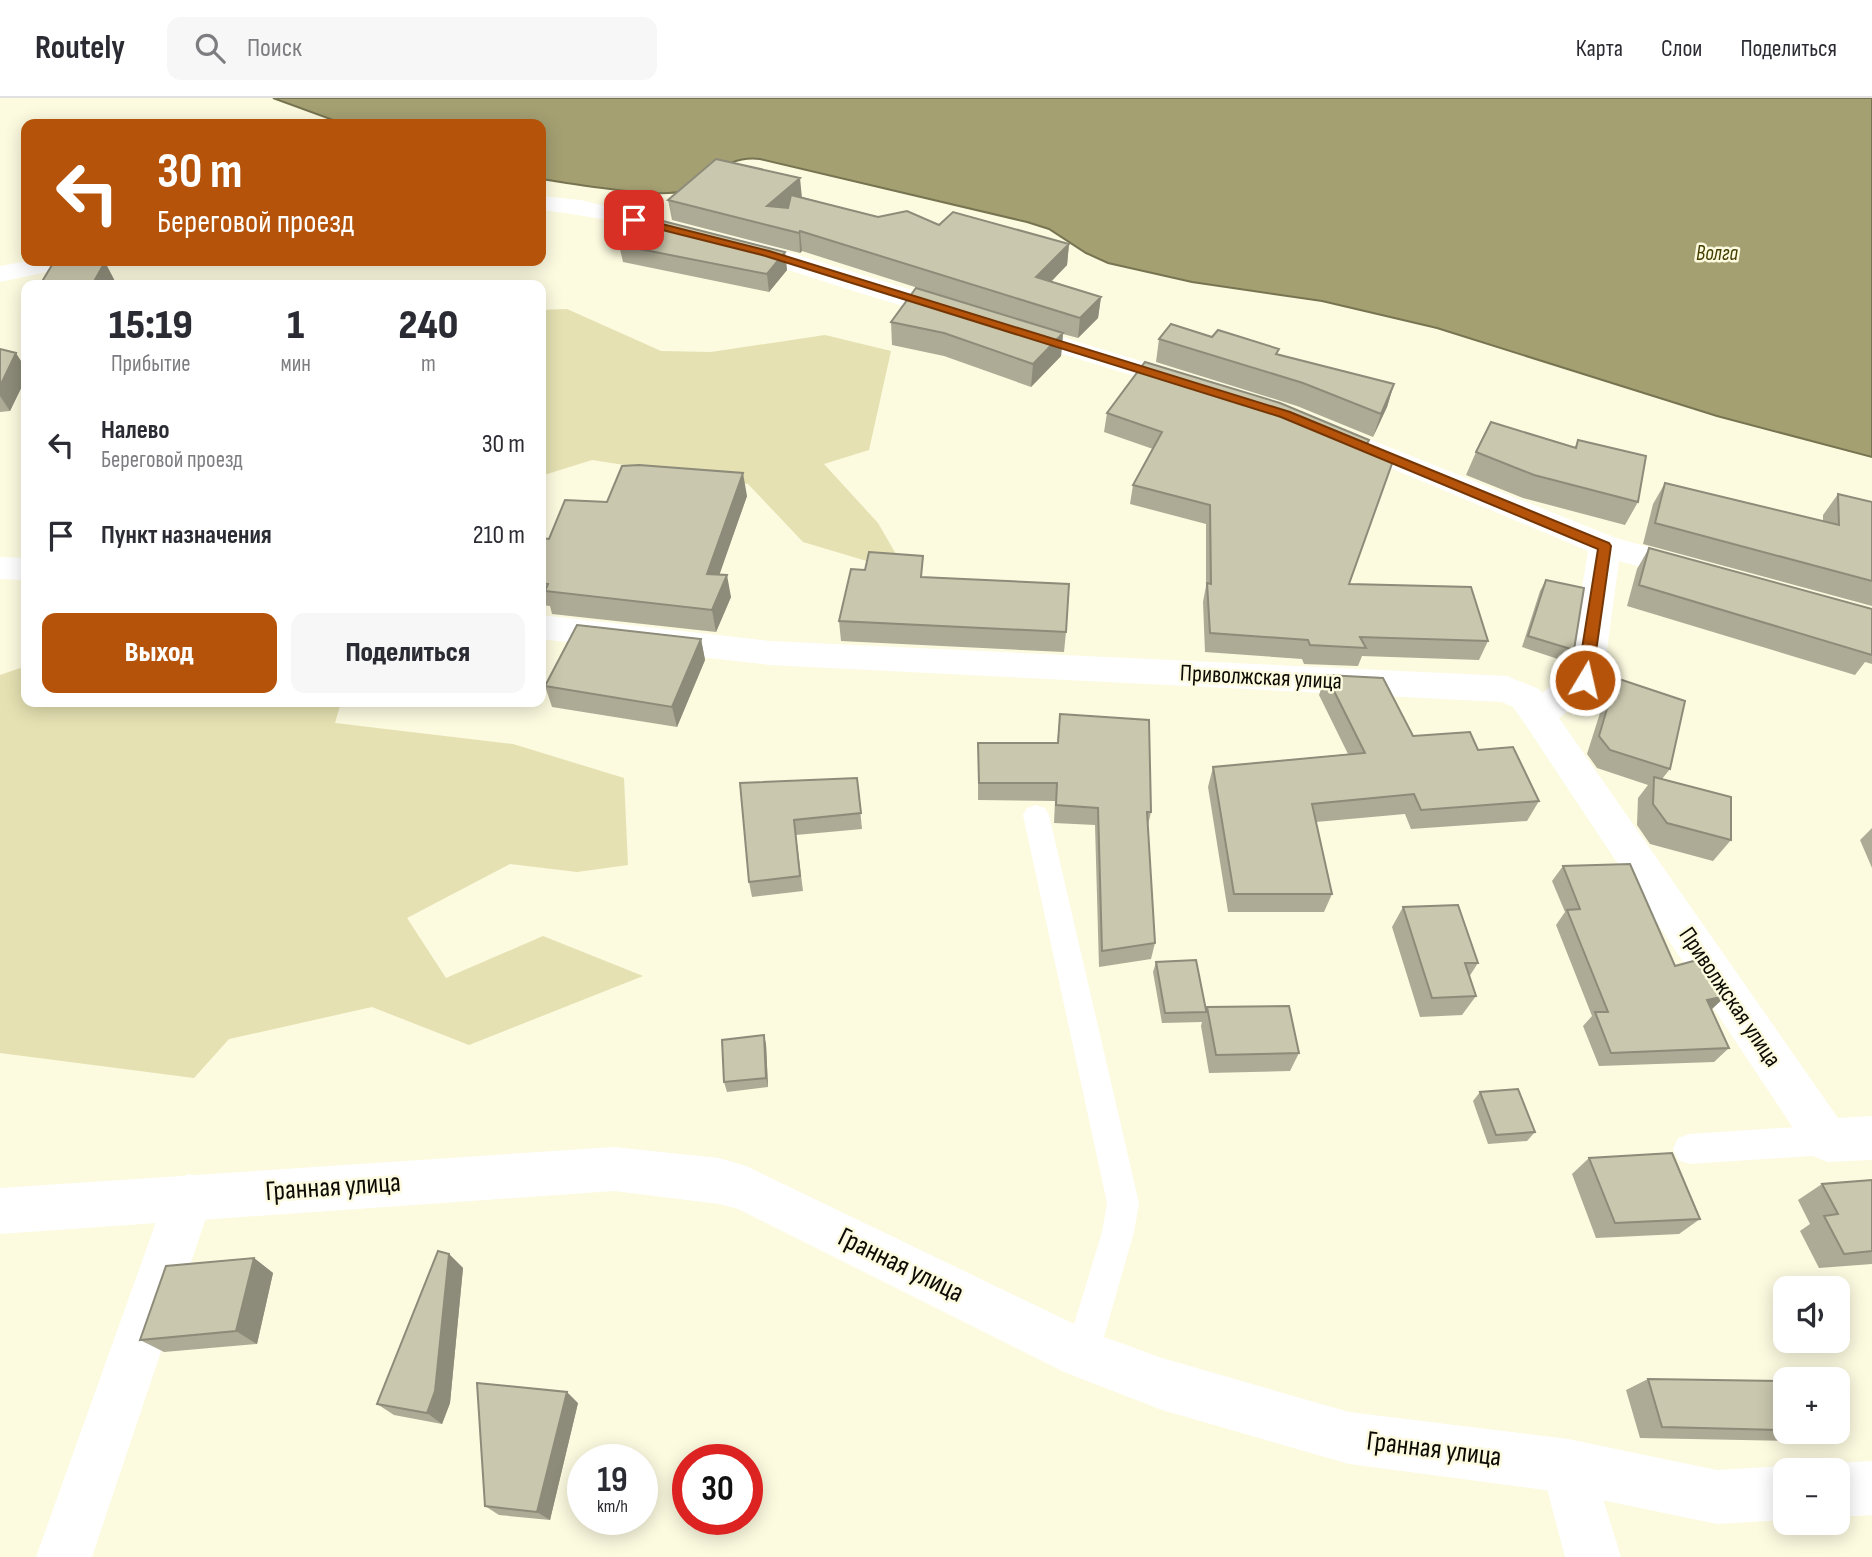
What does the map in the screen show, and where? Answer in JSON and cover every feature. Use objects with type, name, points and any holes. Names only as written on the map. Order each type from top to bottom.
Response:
[{"type":"street","points":[[546,204],[581,207],[766,253],[1219,394]]},
{"type":"street","points":[[0,274],[40,266]]},
{"type":"street","points":[[1298,419],[1605,546],[1725,580]]},
{"type":"street","points":[[1538,715],[1585,680],[1605,546]]},
{"type":"street","points":[[0,568],[21,569]]},
{"type":"street","name":"Приволжская улица","points":[[546,628],[769,653],[1507,688],[1526,698],[1827,1140]]},
{"type":"street","points":[[1827,1140],[1872,1138]]},
{"type":"street","name":"Гранная улица","points":[[0,1211],[614,1169],[719,1181],[746,1189],[1082,1354],[1162,1384],[1349,1438],[1568,1466],[1717,1497],[1773,1494]]},
{"type":"street","points":[[64,1557],[190,1197]]},
{"type":"street","points":[[1568,1466],[1593,1557]]},
{"type":"street","points":[[1850,1489],[1872,1488]]},
{"type":"lane","points":[[1036,815],[1123,1203],[1118,1232],[1082,1354]]},
{"type":"lane","points":[[1689,1149],[1827,1140]]},
{"type":"shaded area","points":[[567,309],[661,351],[711,352],[825,335],[891,351],[869,450],[824,464],[878,523],[907,573],[803,542],[748,484],[592,460],[546,474],[546,310]]},
{"type":"shaded area","points":[[21,668],[21,707],[340,707],[335,723],[513,744],[624,778],[628,865],[577,872],[510,864],[407,918],[446,978],[543,936],[643,976],[469,1045],[372,1007],[229,1039],[194,1078],[0,1053],[0,675]]},
{"type":"water","name":"Волга","points":[[273,98],[1872,98],[1872,457],[1717,416],[1437,328],[1322,301],[1192,282],[1108,263],[1086,253],[1049,229],[1027,222],[760,159],[727,164],[682,191],[654,193],[613,190],[546,180],[546,119],[330,119]]},
{"type":"building","points":[[716,159],[800,178],[767,206],[788,208],[791,195],[878,217],[907,211],[939,225],[953,212],[1069,244],[1036,277],[1101,297],[1080,318],[800,231],[799,233],[668,200]]},
{"type":"building","points":[[651,218],[785,252],[767,274],[619,245]]},
{"type":"building","points":[[51,266],[103,266],[95,280],[43,280]]},
{"type":"building","points":[[916,288],[1063,333],[1033,364],[944,333],[891,322]]},
{"type":"building","points":[[1171,324],[1212,337],[1218,330],[1279,349],[1276,354],[1394,384],[1381,414],[1303,383],[1159,339]]},
{"type":"building","points":[[0,349],[16,353],[0,386]]},
{"type":"building","points":[[1145,362],[1280,403],[1369,440],[1365,447],[1394,458],[1349,584],[1471,587],[1488,641],[1360,637],[1366,648],[1310,645],[1308,640],[1210,633],[1207,583],[1211,584],[1210,505],[1133,485],[1162,432],[1107,413]]},
{"type":"building","points":[[1491,422],[1576,448],[1578,440],[1646,456],[1638,502],[1534,475],[1476,452]]},
{"type":"building","points":[[622,466],[743,473],[707,574],[727,575],[712,610],[546,591],[546,539],[549,539],[565,500],[607,502]]},
{"type":"building","points":[[1665,483],[1839,525],[1838,494],[1872,502],[1872,581],[1655,523]]},
{"type":"building","points":[[1649,548],[1872,609],[1872,655],[1639,585]]},
{"type":"building","points":[[869,552],[923,556],[921,577],[1069,584],[1066,632],[839,621],[851,569],[865,570]]},
{"type":"building","points":[[1546,580],[1584,588],[1574,650],[1528,636]]},
{"type":"building","points":[[577,625],[701,639],[672,707],[546,684]]},
{"type":"building","points":[[1326,675],[1383,678],[1413,736],[1470,732],[1478,750],[1513,747],[1539,801],[1421,810],[1414,794],[1312,804],[1332,894],[1234,894],[1213,767],[1365,753]]},
{"type":"building","points":[[1616,678],[1685,701],[1670,769],[1610,750],[1599,736]]},
{"type":"building","points":[[1060,714],[1149,720],[1151,812],[1147,812],[1155,943],[1102,951],[1098,808],[1056,805],[1057,783],[979,783],[978,743],[1058,743]]},
{"type":"building","points":[[1654,777],[1731,797],[1731,840],[1667,823],[1653,804]]},
{"type":"building","points":[[857,778],[861,813],[794,820],[800,876],[749,882],[740,783]]},
{"type":"building","points":[[1630,864],[1675,966],[1701,959],[1726,996],[1707,1000],[1729,1048],[1611,1053],[1595,1012],[1608,1012],[1567,910],[1580,909],[1563,866]]},
{"type":"building","points":[[1458,905],[1478,963],[1465,963],[1476,996],[1432,998],[1403,907]]},
{"type":"building","points":[[1196,960],[1206,1012],[1165,1013],[1156,962]]},
{"type":"building","points":[[1289,1006],[1299,1053],[1216,1055],[1207,1007]]},
{"type":"building","points":[[764,1035],[766,1078],[724,1082],[722,1040]]},
{"type":"building","points":[[1518,1089],[1535,1132],[1496,1135],[1480,1092]]},
{"type":"building","points":[[1672,1153],[1700,1219],[1615,1223],[1589,1158]]},
{"type":"building","points":[[1872,1180],[1872,1251],[1844,1254],[1824,1216],[1838,1214],[1822,1184]]},
{"type":"building","points":[[438,1251],[449,1254],[435,1391],[427,1413],[377,1404]]},
{"type":"building","points":[[254,1258],[236,1331],[140,1340],[166,1266]]},
{"type":"building","points":[[1648,1379],[1773,1381],[1773,1430],[1662,1427]]},
{"type":"building","points":[[477,1383],[567,1392],[537,1512],[485,1506]]},
{"type":"route","points":[[634,220],[766,253],[1286,414],[1605,546],[1585,680]]}]
